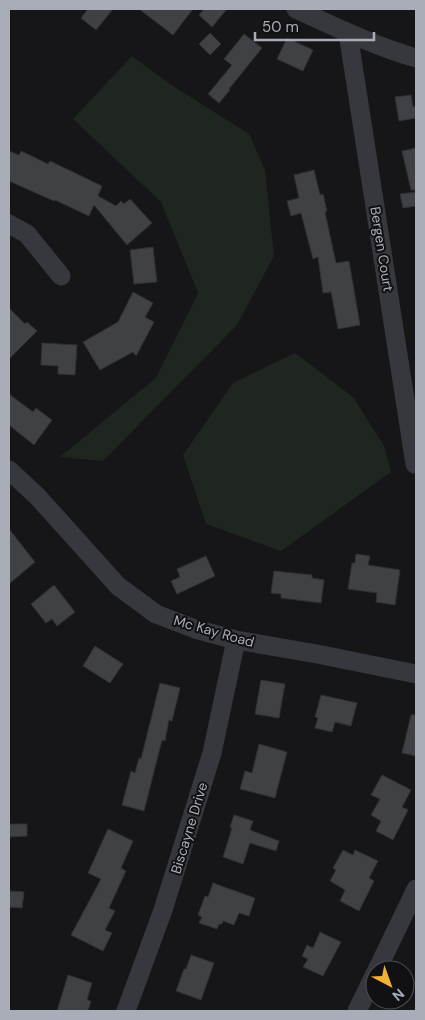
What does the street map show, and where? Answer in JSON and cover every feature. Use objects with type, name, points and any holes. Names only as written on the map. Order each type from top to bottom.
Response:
[{"type":"street","points":[[296,9],[348,33],[397,53],[416,58]]},
{"type":"street","name":"Bergen Court","points":[[348,33],[415,464]]},
{"type":"street","points":[[9,224],[27,234],[61,276]]},
{"type":"street","name":"Mc Kay Road","points":[[9,470],[37,496],[118,586],[156,614],[195,629],[236,640],[416,674]]},
{"type":"street","name":"Biscayne Drive","points":[[126,1011],[163,910],[212,753],[236,640]]},
{"type":"street","points":[[382,960],[416,889]]},
{"type":"street","points":[[357,1011],[365,995]]},
{"type":"shaded area","points":[[132,56],[170,84],[249,134],[265,170],[274,256],[237,325],[103,461],[60,457],[156,378],[198,293],[161,202],[73,119]]},
{"type":"shaded area","points":[[295,353],[353,397],[384,446],[391,472],[281,551],[206,524],[183,455],[233,383]]},
{"type":"building","points":[[88,9],[113,9],[96,30],[81,18]]},
{"type":"building","points":[[139,9],[193,9],[173,35]]},
{"type":"building","points":[[204,9],[227,9],[212,27],[199,15]]},
{"type":"building","points":[[210,33],[221,44],[210,55],[199,44]]},
{"type":"building","points":[[244,34],[262,48],[219,103],[208,94],[232,65],[224,59]]},
{"type":"building","points":[[287,38],[313,50],[303,71],[277,59]]},
{"type":"building","points":[[411,95],[413,107],[416,106],[416,118],[399,121],[395,97]]},
{"type":"building","points":[[416,148],[416,190],[411,190],[402,151]]},
{"type":"building","points":[[9,151],[19,155],[21,151],[48,164],[50,161],[102,186],[98,196],[116,206],[121,201],[124,204],[130,199],[152,223],[127,245],[94,205],[89,216],[9,181]]},
{"type":"building","points":[[314,170],[320,195],[323,194],[336,263],[349,261],[360,325],[338,329],[331,292],[323,293],[318,257],[313,259],[301,213],[291,216],[287,201],[299,198],[294,175]]},
{"type":"building","points":[[416,192],[416,206],[403,208],[400,194]]},
{"type":"building","points":[[153,247],[157,282],[134,284],[130,250]]},
{"type":"building","points":[[133,292],[153,303],[145,317],[154,322],[136,356],[133,352],[100,370],[83,342],[118,322]]},
{"type":"building","points":[[9,308],[25,324],[27,322],[37,331],[9,359]]},
{"type":"building","points":[[42,343],[77,345],[75,375],[58,374],[58,366],[41,365]]},
{"type":"building","points":[[9,394],[33,412],[36,408],[52,420],[34,445],[9,425]]},
{"type":"building","points":[[9,529],[35,562],[9,584]]},
{"type":"building","points":[[356,554],[370,556],[368,565],[400,570],[395,605],[376,602],[377,593],[348,589],[352,563],[355,563]]},
{"type":"building","points":[[206,556],[215,576],[177,594],[171,581],[180,577],[177,569]]},
{"type":"building","points":[[274,571],[312,575],[312,578],[324,580],[321,603],[281,598],[281,594],[271,593]]},
{"type":"building","points":[[54,585],[75,612],[57,626],[52,619],[46,623],[31,604]]},
{"type":"building","points":[[95,646],[123,664],[110,683],[83,666]]},
{"type":"building","points":[[261,680],[285,684],[279,718],[255,714]]},
{"type":"building","points":[[160,683],[180,688],[172,721],[169,720],[165,741],[162,740],[144,811],[122,805],[131,771],[135,773],[139,758],[141,759]]},
{"type":"building","points":[[321,695],[357,703],[351,726],[335,722],[332,732],[315,728],[318,718],[315,717]]},
{"type":"building","points":[[411,715],[416,715],[416,756],[402,753]]},
{"type":"building","points":[[259,744],[287,752],[275,798],[240,789],[245,771],[252,773]]},
{"type":"building","points":[[382,775],[411,790],[402,807],[408,810],[393,840],[376,831],[381,821],[371,815],[380,799],[371,795]]},
{"type":"building","points":[[234,815],[253,821],[250,830],[279,841],[276,851],[250,843],[243,864],[223,857]]},
{"type":"building","points":[[9,824],[27,824],[27,836],[9,837]]},
{"type":"building","points":[[108,829],[133,841],[121,868],[126,871],[109,908],[115,911],[105,930],[112,933],[103,951],[71,935],[101,879],[88,873]]},
{"type":"building","points":[[343,850],[353,855],[355,850],[378,861],[369,878],[374,881],[359,911],[340,901],[345,890],[330,881],[336,870],[333,868]]},
{"type":"building","points":[[213,883],[255,898],[249,916],[239,913],[234,925],[223,921],[217,929],[199,923],[202,917],[198,915],[205,896],[208,897]]},
{"type":"building","points":[[9,891],[24,892],[22,908],[9,907]]},
{"type":"building","points":[[320,932],[341,942],[323,976],[303,967],[308,959],[302,956],[307,945],[313,948]]},
{"type":"building","points":[[191,955],[214,963],[201,1000],[176,991]]},
{"type":"building","points":[[68,975],[92,983],[87,1000],[91,1001],[88,1011],[57,1011]]}]
